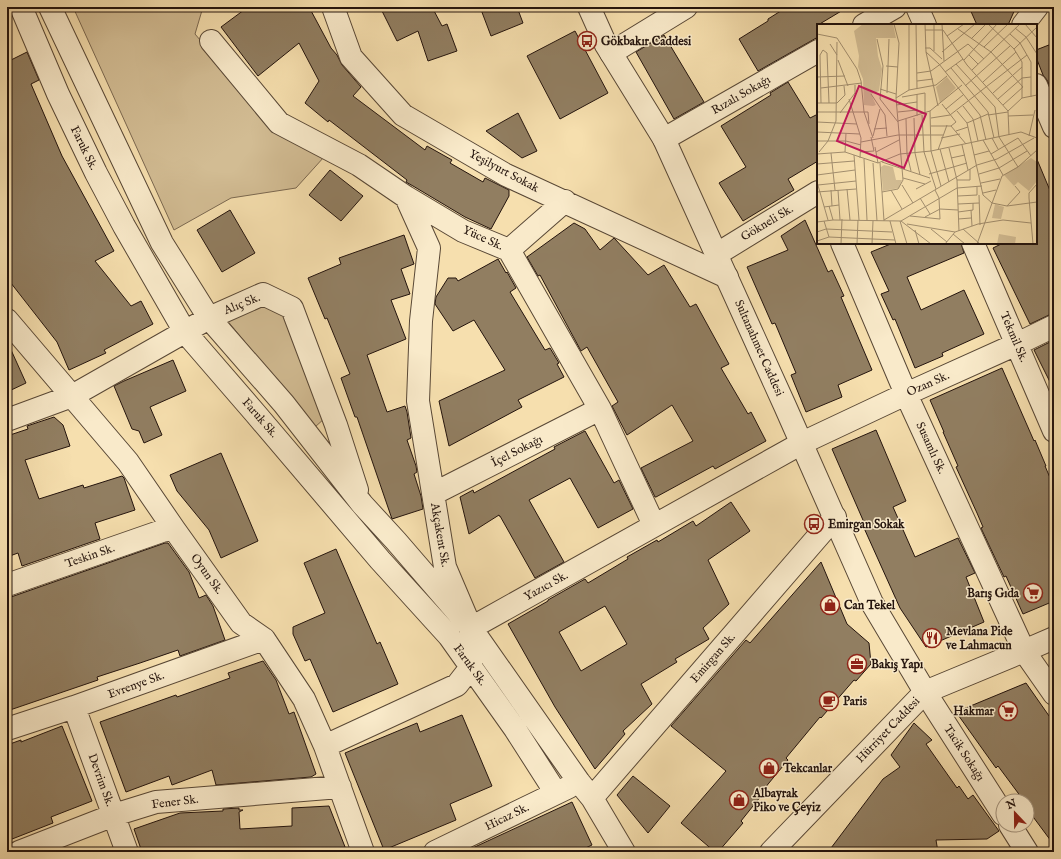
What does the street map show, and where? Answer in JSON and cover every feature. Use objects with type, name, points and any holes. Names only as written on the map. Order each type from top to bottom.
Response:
[{"type":"street","name":"Faruk Sk.","points":[[21,7],[58,94],[96,172],[124,226],[185,332],[380,560],[449,636],[515,729],[556,793]]},
{"type":"street","points":[[50,7],[162,242],[209,318],[284,404],[362,504],[471,628],[471,667],[457,685],[325,746]]},
{"type":"street","name":"Yeşilyurt Sokak","points":[[333,7],[351,57],[403,115],[506,175],[727,277]]},
{"type":"street","name":"Sultanahmet Caddesi","points":[[589,7],[606,45],[664,139],[802,442],[872,603],[925,692]]},
{"type":"street","points":[[611,53],[686,7]]},
{"type":"street","points":[[866,24],[895,7]]},
{"type":"street","points":[[917,7],[925,24]]},
{"type":"street","points":[[1024,24],[1037,7]]},
{"type":"street","name":"Yüce Sk.","points":[[211,41],[279,122],[359,165],[406,197],[463,231],[509,250],[600,409],[654,525]]},
{"type":"street","name":"Rızalı Sokağı","points":[[664,139],[817,52]]},
{"type":"street","points":[[1037,87],[1054,127]]},
{"type":"street","name":"Gökneli Sk.","points":[[717,254],[817,193]]},
{"type":"street","name":"Akçakent Sk.","points":[[406,197],[429,248],[421,321],[418,401],[445,567],[471,628],[585,790],[624,852]]},
{"type":"street","points":[[509,250],[565,201]]},
{"type":"street","name":"Susamlı Sk.","points":[[842,244],[906,394],[1024,651],[1054,694]]},
{"type":"street","name":"Tekmil Sk.","points":[[973,244],[1054,431]]},
{"type":"street","name":"Alıç Sk.","points":[[7,420],[72,396],[209,318],[263,294],[292,308],[336,425],[362,504]]},
{"type":"street","name":"Oyun Sk.","points":[[7,320],[128,462],[241,623],[264,639],[304,699],[325,746],[363,852]]},
{"type":"street","name":"Ozan Sk.","points":[[802,442],[1054,326]]},
{"type":"street","name":"İçel Sokağı","points":[[433,494],[600,409]]},
{"type":"street","name":"Yazıcı Sk.","points":[[471,628],[802,442]]},
{"type":"street","name":"Emirgan Sk.","points":[[585,790],[834,518]]},
{"type":"street","name":"Teskin Sk.","points":[[7,585],[162,531],[174,529]]},
{"type":"street","name":"Hürriyet Caddesi","points":[[777,849],[925,692],[1054,638]]},
{"type":"street","name":"Evrenye Sk.","points":[[7,730],[264,639]]},
{"type":"street","name":"Tacik Sokağı","points":[[925,692],[995,801]]},
{"type":"street","name":"Devrim Sk.","points":[[74,707],[128,852]]},
{"type":"street","name":"Fener Sk.","points":[[19,852],[114,815],[156,802],[340,787]]},
{"type":"street","name":"Hicaz Sk.","points":[[435,852],[556,793],[585,790]]},
{"type":"street","points":[[1015,833],[1027,852]]},
{"type":"shaded area","points":[[73,7],[203,7],[195,34],[269,121],[324,157],[296,188],[231,198],[174,230]]},
{"type":"shaded area","points":[[262,302],[285,312],[325,418],[315,427],[226,319]]},
{"type":"building","points":[[248,7],[309,7],[342,65],[361,87],[353,96],[425,150],[427,146],[452,160],[450,163],[483,182],[485,178],[509,190],[509,196],[491,229],[465,217],[406,182],[407,180],[329,120],[328,122],[305,103],[319,81],[299,43],[258,76],[221,27]]},
{"type":"building","points":[[380,7],[432,7],[442,26],[447,24],[457,51],[428,61],[418,31],[397,41]]},
{"type":"building","points":[[480,7],[517,7],[523,23],[491,36]]},
{"type":"building","points":[[787,7],[848,7],[820,24],[817,24],[817,38],[758,71],[739,39],[768,21],[768,19]]},
{"type":"building","points":[[969,7],[1016,7],[1008,24],[977,24]]},
{"type":"building","points":[[575,31],[608,93],[560,119],[527,56]]},
{"type":"building","points":[[664,35],[704,102],[674,119],[636,52]]},
{"type":"building","points":[[1054,43],[1054,95],[1043,75],[1037,60],[1037,50]]},
{"type":"building","points":[[27,52],[39,80],[31,84],[62,156],[114,251],[95,261],[131,306],[141,301],[153,324],[104,350],[106,353],[69,370],[57,342],[7,278],[7,62]]},
{"type":"building","points":[[788,82],[810,118],[817,114],[817,162],[788,179],[794,190],[743,221],[719,183],[746,167],[721,126],[771,95],[770,93]]},
{"type":"building","points":[[518,113],[537,151],[522,158],[486,131]]},
{"type":"building","points":[[1037,159],[1054,200],[1054,314],[1030,324],[993,248],[1001,244],[1037,244]]},
{"type":"building","points":[[330,170],[363,196],[341,221],[309,195]]},
{"type":"building","points":[[230,210],[255,253],[222,272],[197,230]]},
{"type":"building","points":[[805,220],[828,272],[832,270],[844,296],[841,297],[872,370],[838,385],[842,397],[806,412],[791,375],[796,373],[775,323],[772,324],[747,267],[788,250],[781,236]]},
{"type":"building","points":[[574,223],[585,229],[600,250],[614,238],[648,275],[664,265],[690,307],[696,304],[729,364],[721,368],[748,414],[751,412],[766,441],[715,469],[713,466],[655,497],[641,468],[693,441],[672,405],[627,435],[612,406],[618,402],[587,347],[581,351],[540,275],[538,276],[527,257]]},
{"type":"building","points":[[404,235],[414,264],[401,269],[410,294],[391,300],[406,339],[367,355],[387,412],[405,406],[411,438],[407,440],[416,466],[417,472],[414,474],[421,496],[423,509],[392,519],[357,417],[355,417],[341,378],[350,374],[327,318],[325,319],[308,278],[341,264],[339,258]]},
{"type":"building","points":[[891,244],[961,244],[964,253],[907,277],[921,310],[964,290],[984,334],[942,353],[943,356],[915,368],[895,319],[893,320],[881,294],[889,291],[871,252]]},
{"type":"building","points":[[498,259],[516,288],[510,292],[545,350],[550,348],[559,363],[557,364],[564,377],[518,400],[522,407],[449,446],[439,401],[505,370],[474,320],[453,331],[435,304],[436,297],[448,278],[456,278],[458,281]]},
{"type":"building","points":[[1054,340],[1054,390],[1034,350]]},
{"type":"building","points":[[7,341],[26,383],[7,392]]},
{"type":"building","points":[[173,360],[186,391],[150,407],[162,435],[144,443],[139,431],[132,429],[114,386]]},
{"type":"building","points":[[1002,368],[1034,441],[1035,440],[1054,487],[1054,601],[1023,614],[1006,576],[1004,577],[981,528],[983,527],[956,467],[958,466],[930,400]]},
{"type":"building","points":[[54,417],[63,425],[70,446],[25,460],[39,499],[83,485],[84,488],[122,476],[135,510],[95,523],[100,539],[22,566],[18,553],[7,557],[7,436],[28,429],[27,426]]},
{"type":"building","points":[[876,430],[906,501],[893,507],[915,557],[958,538],[975,573],[966,577],[984,622],[926,647],[900,608],[864,528],[866,527],[832,449]]},
{"type":"building","points":[[585,431],[614,483],[619,480],[633,509],[598,528],[570,478],[529,500],[564,562],[535,578],[499,515],[469,534],[460,497],[473,490],[474,493]]},
{"type":"building","points":[[221,453],[258,541],[221,558],[209,530],[177,491],[170,475]]},
{"type":"building","points":[[731,502],[750,531],[708,560],[729,604],[703,628],[709,639],[675,659],[677,662],[641,684],[652,704],[623,731],[625,734],[595,769],[555,707],[508,624],[585,579],[588,583],[628,559],[627,557],[657,540],[658,542],[693,521],[696,526]],"holes":[[[605,606],[627,644],[581,671],[559,632]]]},
{"type":"building","points":[[168,543],[189,572],[199,598],[206,595],[213,606],[225,640],[180,656],[178,650],[97,677],[98,680],[7,711],[7,597],[11,597]]},
{"type":"building","points":[[336,549],[377,644],[380,642],[398,684],[333,712],[310,659],[305,661],[293,634],[293,627],[325,613],[304,563]]},
{"type":"building","points":[[821,562],[847,624],[869,643],[871,664],[856,681],[854,680],[821,718],[820,717],[786,758],[788,760],[764,789],[765,791],[741,821],[743,823],[718,852],[715,852],[681,823],[726,771],[671,726],[746,640],[750,643]]},
{"type":"building","points":[[263,661],[276,680],[289,714],[294,712],[316,774],[311,777],[216,785],[212,770],[172,785],[169,776],[126,792],[100,722],[176,695],[177,697],[230,678],[228,673]]},
{"type":"building","points":[[1026,683],[1054,723],[1054,845],[1035,819],[1035,793],[1018,793],[998,766],[996,768],[956,712]]},
{"type":"building","points":[[462,715],[492,786],[450,804],[456,820],[384,850],[345,753],[417,723],[420,732]]},
{"type":"building","points":[[914,723],[932,740],[926,744],[957,788],[959,786],[968,799],[973,795],[995,825],[996,833],[987,839],[936,840],[938,852],[828,852],[883,779],[900,767],[891,755]]},
{"type":"building","points":[[62,726],[92,801],[51,817],[53,823],[7,841],[7,745],[21,740],[21,742]]},
{"type":"building","points":[[633,776],[670,806],[648,833],[617,795]]},
{"type":"building","points":[[572,802],[592,845],[577,852],[464,852]]},
{"type":"building","points":[[329,806],[347,852],[142,852],[134,829],[180,813],[223,811],[223,809],[239,808],[239,810],[243,810],[239,812],[240,829],[292,826],[292,808]]},
{"type":"place","name":"Gökbakır Caddesi","points":[[587,41]]},
{"type":"place","name":"Emirgan Sokak","points":[[814,524]]},
{"type":"place","name":"Barış Gıda","points":[[1033,593]]},
{"type":"place","name":"Can Tekel","points":[[830,605]]},
{"type":"place","name":"Mevlana Pide ve Lahmacun","points":[[932,638]]},
{"type":"place","name":"Bakış Yapı","points":[[857,664]]},
{"type":"place","name":"Paris","points":[[829,701]]},
{"type":"place","name":"Hakmar","points":[[1008,711]]},
{"type":"place","name":"Tekcanlar","points":[[769,768]]},
{"type":"place","name":"Albayrak Piko ve Çeyiz","points":[[739,800]]}]
